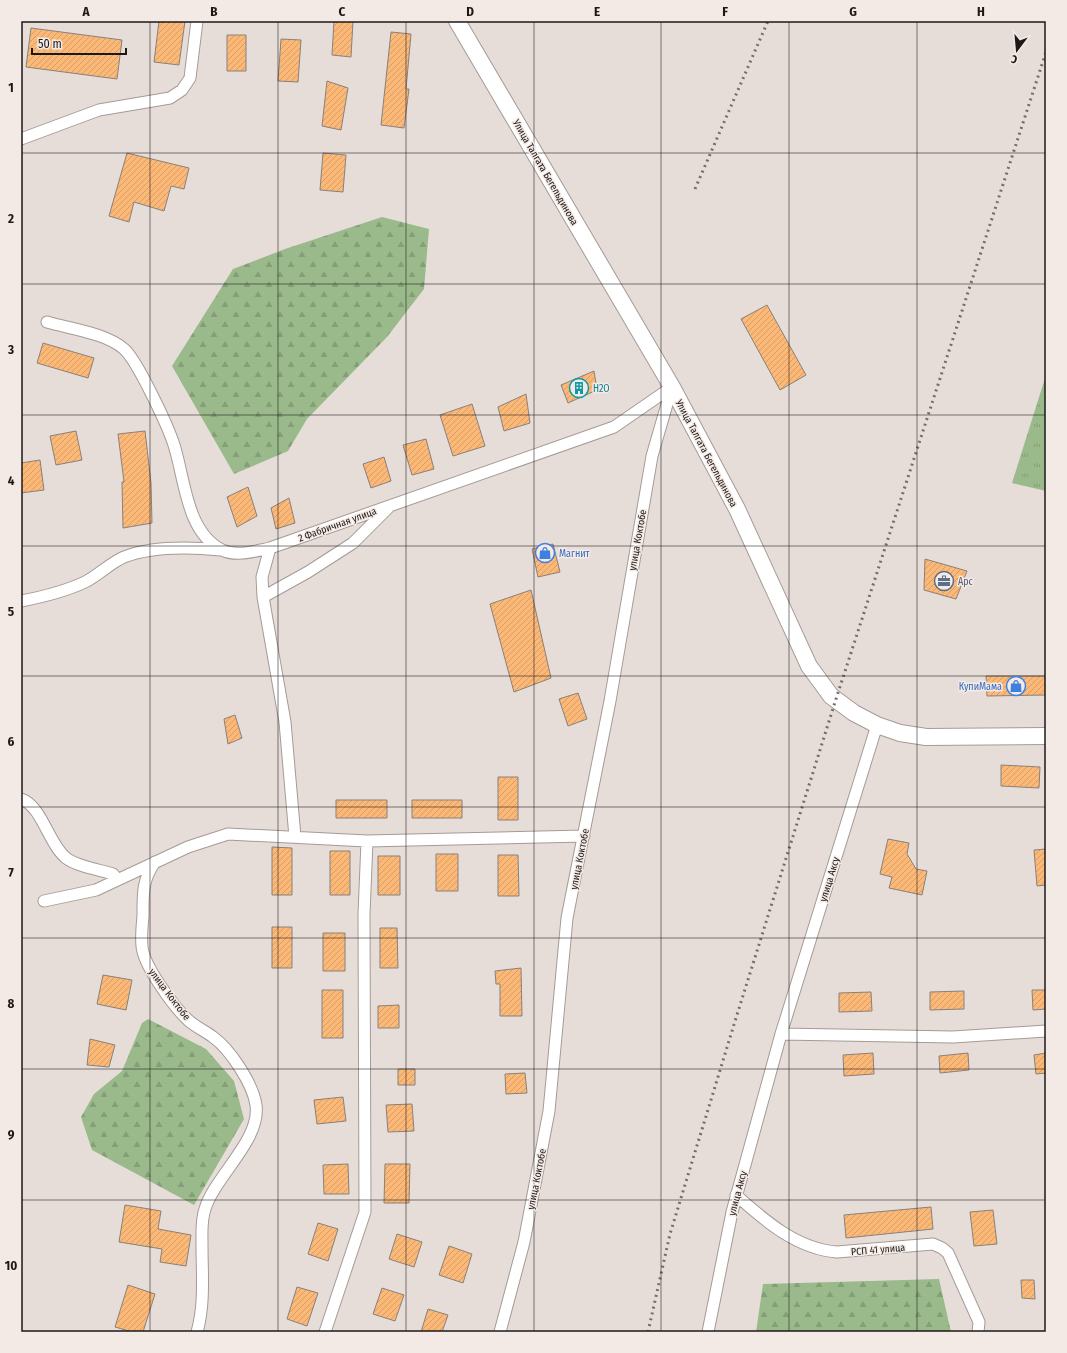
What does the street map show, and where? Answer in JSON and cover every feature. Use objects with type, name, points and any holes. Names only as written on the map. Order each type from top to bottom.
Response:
[{"type":"street","points":[[21,139],[99,110],[170,98],[182,90],[190,78],[197,21]]},
{"type":"street","name":"Улица Талгата Бегельдинова","points":[[457,21],[672,387],[737,509],[809,666],[831,696],[854,713],[877,725],[900,733],[926,737],[1046,736]]},
{"type":"street","points":[[47,322],[113,340],[126,350],[138,369],[174,444],[192,512],[201,531],[215,546],[224,550]]},
{"type":"street","name":"2 Фабричная улица","points":[[21,601],[36,598],[86,582],[122,558],[140,552],[195,548],[224,550],[235,553],[270,548],[614,427],[672,387]]},
{"type":"street","name":"улица Коктобе","points":[[500,1332],[524,1242],[549,1112],[567,918],[610,701],[652,456],[672,387]]},
{"type":"street","points":[[263,597],[308,572],[353,543],[392,504]]},
{"type":"street","points":[[270,548],[262,577],[263,597],[285,722],[295,837]]},
{"type":"street","name":"улица Аксу","points":[[708,1332],[736,1195],[781,1034],[877,725]]},
{"type":"street","points":[[21,799],[32,805],[55,846],[67,858],[113,874],[117,879]]},
{"type":"street","points":[[44,901],[96,890],[188,847],[228,834],[366,841],[584,836]]},
{"type":"street","points":[[326,1332],[365,1212],[364,914],[366,841]]},
{"type":"street","name":"улица Коктобе","points":[[156,861],[146,877],[142,890],[142,947],[146,961],[155,978],[188,1019],[213,1036],[226,1048],[250,1086],[256,1105],[254,1120],[249,1136],[212,1191],[204,1209],[202,1226],[202,1306],[197,1332]]},
{"type":"street","points":[[781,1034],[953,1037],[1046,1031]]},
{"type":"street","name":"РСП 41 улица","points":[[736,1195],[779,1231],[812,1247],[827,1252],[933,1244],[942,1248],[948,1253],[979,1322],[978,1332]]},
{"type":"green space","points":[[382,217],[429,229],[424,289],[387,337],[307,419],[288,451],[234,474],[172,366],[233,269],[285,249]]},
{"type":"green space","points":[[1046,375],[1046,491],[1012,483]]},
{"type":"green space","points":[[148,1019],[206,1049],[234,1081],[244,1119],[194,1205],[92,1150],[81,1117],[94,1094],[122,1071],[142,1023]]},
{"type":"green space","points":[[939,1279],[951,1332],[756,1332],[763,1284]]},
{"type":"building","points":[[159,21],[185,21],[179,65],[154,62]]},
{"type":"building","points":[[334,21],[353,21],[351,57],[332,55]]},
{"type":"building","points":[[31,28],[122,40],[117,79],[26,67]]},
{"type":"building","points":[[391,32],[411,34],[406,89],[409,89],[404,128],[381,125]]},
{"type":"building","points":[[227,35],[246,35],[246,71],[227,71]]},
{"type":"building","points":[[281,39],[301,40],[298,82],[278,81]]},
{"type":"building","points":[[327,81],[348,88],[341,130],[322,126]]},
{"type":"building","points":[[127,153],[189,168],[184,189],[171,186],[164,211],[134,202],[129,222],[109,216]]},
{"type":"building","points":[[323,153],[346,155],[343,192],[320,190]]},
{"type":"building","points":[[767,305],[806,375],[780,390],[741,319]]},
{"type":"building","points":[[43,343],[94,358],[88,378],[37,363]]},
{"type":"building","name":"H2O","points":[[594,371],[597,390],[568,403],[561,385]]},
{"type":"building","points":[[526,394],[530,423],[504,431],[498,407]]},
{"type":"building","points":[[472,404],[485,446],[453,456],[440,415]]},
{"type":"building","points":[[76,431],[82,460],[56,465],[50,436]]},
{"type":"building","points":[[145,431],[151,483],[152,523],[123,528],[122,482],[124,482],[118,434]]},
{"type":"building","points":[[426,439],[434,469],[412,475],[403,445]]},
{"type":"building","points":[[384,457],[391,481],[371,488],[363,464]]},
{"type":"building","points":[[40,460],[44,490],[21,493],[21,463]]},
{"type":"building","points":[[248,487],[257,516],[237,527],[227,497]]},
{"type":"building","points":[[289,498],[295,523],[276,529],[271,508]]},
{"type":"building","points":[[553,544],[560,572],[538,577],[532,549]]},
{"type":"building","name":"Арс","points":[[925,559],[967,571],[956,599],[924,590]]},
{"type":"building","points":[[531,590],[551,678],[514,692],[490,604]]},
{"type":"building","name":"КупиМама","points":[[986,676],[1046,676],[1046,695],[987,696]]},
{"type":"building","points":[[578,693],[587,719],[568,726],[559,699]]},
{"type":"building","points":[[235,715],[242,738],[228,744],[224,719]]},
{"type":"building","points":[[1001,765],[1040,767],[1039,788],[1001,786]]},
{"type":"building","points":[[498,777],[518,777],[518,820],[498,820]]},
{"type":"building","points":[[336,800],[387,800],[387,818],[336,818]]},
{"type":"building","points":[[412,800],[462,800],[462,818],[412,818]]},
{"type":"building","points":[[888,839],[909,843],[907,854],[916,869],[927,871],[922,895],[889,888],[892,877],[880,874]]},
{"type":"building","points":[[272,847],[292,848],[292,895],[272,895]]},
{"type":"building","points":[[1046,849],[1046,885],[1037,886],[1034,850]]},
{"type":"building","points":[[330,851],[350,851],[350,895],[330,895]]},
{"type":"building","points":[[436,854],[458,854],[458,891],[436,891]]},
{"type":"building","points":[[498,855],[518,855],[519,896],[498,896]]},
{"type":"building","points":[[378,856],[400,856],[400,895],[378,895]]},
{"type":"building","points":[[272,927],[292,927],[292,968],[272,968]]},
{"type":"building","points":[[380,928],[397,928],[398,968],[380,968]]},
{"type":"building","points":[[323,933],[345,933],[345,971],[323,971]]},
{"type":"building","points":[[521,968],[522,1016],[500,1016],[500,984],[496,984],[495,971]]},
{"type":"building","points":[[103,975],[132,980],[126,1010],[97,1004]]},
{"type":"building","points":[[322,990],[343,990],[343,1038],[322,1038]]},
{"type":"building","points":[[1032,990],[1046,990],[1046,1009],[1033,1010]]},
{"type":"building","points":[[964,991],[964,1009],[930,1010],[930,992]]},
{"type":"building","points":[[871,992],[872,1011],[839,1012],[839,993]]},
{"type":"building","points":[[399,1005],[399,1028],[378,1028],[378,1006]]},
{"type":"building","points":[[90,1039],[115,1045],[109,1067],[87,1065]]},
{"type":"building","points":[[873,1053],[874,1074],[844,1076],[843,1055]]},
{"type":"building","points":[[968,1053],[969,1070],[940,1073],[939,1056]]},
{"type":"building","points":[[1046,1053],[1046,1073],[1036,1074],[1034,1055]]},
{"type":"building","points":[[398,1069],[415,1069],[415,1085],[398,1085]]},
{"type":"building","points":[[525,1073],[527,1093],[506,1094],[505,1074]]},
{"type":"building","points":[[343,1097],[346,1121],[317,1124],[314,1100]]},
{"type":"building","points":[[412,1104],[414,1131],[388,1132],[386,1105]]},
{"type":"building","points":[[348,1164],[349,1194],[324,1194],[323,1165]]},
{"type":"building","points":[[385,1164],[410,1164],[409,1203],[384,1203]]},
{"type":"building","points":[[125,1205],[161,1211],[158,1229],[191,1235],[186,1266],[160,1262],[162,1249],[119,1242]]},
{"type":"building","points":[[931,1207],[933,1229],[846,1238],[844,1215]]},
{"type":"building","points":[[993,1210],[997,1244],[974,1246],[970,1212]]},
{"type":"building","points":[[318,1223],[338,1229],[328,1261],[308,1254]]},
{"type":"building","points":[[397,1234],[422,1242],[414,1267],[389,1259]]},
{"type":"building","points":[[449,1246],[472,1254],[463,1283],[439,1275]]},
{"type":"building","points":[[1021,1280],[1034,1280],[1035,1299],[1022,1298]]},
{"type":"building","points":[[128,1285],[155,1294],[143,1332],[132,1332],[115,1327]]},
{"type":"building","points":[[297,1287],[318,1293],[307,1326],[287,1319]]},
{"type":"building","points":[[382,1288],[404,1295],[395,1321],[373,1314]]},
{"type":"building","points":[[428,1309],[448,1315],[442,1332],[421,1332]]},
{"type":"railway","points":[[695,189],[768,21]]},
{"type":"railway","points":[[648,1332],[670,1234],[736,1018],[836,699],[1046,52]]},
{"type":"place","name":"H2O","points":[[579,388]]},
{"type":"place","name":"Магнит","points":[[545,553]]},
{"type":"place","name":"Арс","points":[[944,581]]},
{"type":"place","name":"КупиМама","points":[[1016,686]]}]
